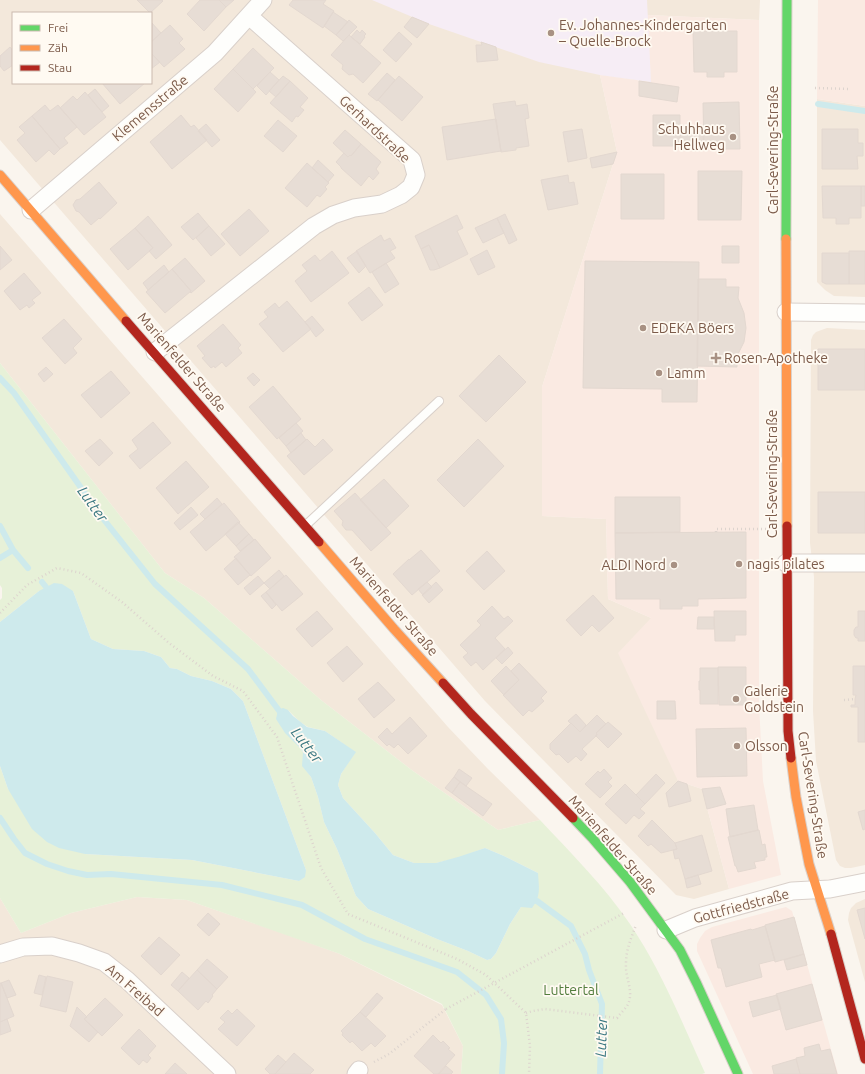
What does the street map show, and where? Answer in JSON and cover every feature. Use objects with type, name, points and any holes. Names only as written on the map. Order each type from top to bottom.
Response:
[{"type":"street","name":"Klemensstraße","points":[[31,210],[216,53],[263,0]]},
{"type":"street","name":"Carl-Severing-Straße","points":[[788,0],[786,312],[786,563],[788,730],[791,762],[809,864],[834,944],[865,1059]]},
{"type":"street","name":"Gerhardstraße","points":[[155,352],[314,226],[333,215],[354,208],[382,204],[401,195],[411,187],[416,175],[412,160],[250,16]]},
{"type":"street","name":"Marienfelder Straße","points":[[0,175],[394,628],[471,714],[607,854],[630,882],[680,950],[738,1074]]},
{"type":"street","points":[[786,312],[865,313]]},
{"type":"street","points":[[786,563],[865,563]]},
{"type":"street","name":"Gottfriedstraße","points":[[666,930],[695,918],[792,891],[817,891],[865,882]]},
{"type":"street","name":"Am Freibad","points":[[0,954],[23,947],[52,946],[79,953],[104,962],[127,980],[227,1074]]},
{"type":"lane","points":[[305,526],[439,401]]},
{"type":"path","points":[[815,88],[851,89]]},
{"type":"path","points":[[716,532],[716,529],[763,529]]},
{"type":"path","points":[[0,613],[27,585],[57,568],[81,573],[122,602],[169,643],[213,676],[243,691],[276,737],[320,868],[348,914],[457,959],[486,975],[526,1013],[530,1046],[529,1074]]},
{"type":"path","points":[[844,700],[855,700]]},
{"type":"path","points":[[358,1072],[389,1054],[446,1008],[624,913]]},
{"type":"path","points":[[526,1013],[545,1009],[617,1018],[627,1006],[631,993],[626,966],[627,948]]},
{"type":"shaded area","points":[[0,0],[760,0],[759,20],[647,15],[651,82],[600,75],[617,152],[542,387],[542,516],[606,519],[608,599],[651,618],[678,781],[702,789],[729,889],[694,899],[676,895],[485,701],[0,140]]},
{"type":"shaded area","name":"Ev. Johannes-Kindergarten – Quelle-Brock","points":[[372,0],[647,0],[651,82],[600,75],[539,62],[429,24]]},
{"type":"shaded area","points":[[818,0],[865,0],[865,106],[817,99]]},
{"type":"shaded area","points":[[647,15],[759,20],[759,704],[763,781],[781,875],[729,889],[702,789],[678,781],[618,653],[651,618],[608,599],[606,519],[542,516],[542,387],[617,152],[600,75],[651,82]]},
{"type":"shaded area","points":[[817,99],[865,106],[865,297],[834,296],[817,282]]},
{"type":"shaded area","points":[[0,214],[448,727],[540,820],[498,830],[413,771],[321,700],[204,598],[165,573],[0,363]]},
{"type":"shaded area","points":[[827,328],[865,330],[865,865],[851,868],[840,866],[836,860],[816,761],[813,711],[814,577],[810,543],[811,340],[816,332]]},
{"type":"shaded area","points":[[137,897],[187,900],[285,934],[340,954],[442,1005],[463,1046],[461,1074],[0,1074],[0,898],[21,933],[71,913]]},
{"type":"shaded area","points":[[865,899],[865,982],[848,920],[851,908],[856,903]]},
{"type":"shaded area","points":[[786,907],[792,911],[838,1074],[753,1074],[697,951],[697,944],[700,938],[705,931],[712,927]]},
{"type":"green space","name":"Luttertal","points":[[0,363],[165,573],[204,598],[321,700],[413,771],[498,830],[540,820],[598,883],[630,924],[652,960],[705,1073],[461,1074],[463,1046],[442,1004],[340,954],[187,900],[137,897],[71,913],[21,933],[0,898],[0,766],[8,789],[85,854],[192,860],[299,881],[306,870],[243,701],[231,689],[212,681],[191,676],[177,669],[170,668],[161,657],[144,651],[113,649],[91,639],[73,591],[39,591],[0,622],[0,600],[2,598],[2,588],[0,585]],"holes":[[[288,710],[300,722],[308,727],[325,731],[355,752],[341,774],[338,785],[343,798],[393,855],[414,863],[436,863],[458,858],[485,848],[538,873],[496,953],[491,959],[487,960],[368,909],[356,896],[337,849],[324,822],[311,777],[303,766],[303,752],[299,747]]]},
{"type":"water","points":[[54,583],[62,584],[73,591],[91,639],[113,649],[144,651],[161,657],[170,668],[177,669],[191,676],[212,681],[231,689],[243,701],[306,870],[305,877],[299,881],[192,860],[85,854],[59,848],[47,842],[32,829],[8,789],[0,766],[0,622],[39,591]]},
{"type":"water","points":[[283,708],[288,710],[307,727],[325,731],[356,752],[341,774],[338,785],[343,798],[393,855],[414,863],[436,863],[485,848],[538,873],[539,892],[535,904],[532,908],[521,907],[510,924],[496,953],[491,959],[487,960],[368,909],[356,896],[337,849],[324,822],[311,777],[302,766],[303,752],[285,733],[276,719],[278,710]]},
{"type":"building","points":[[137,0],[163,1],[151,12],[149,12]]},
{"type":"building","points":[[200,0],[219,0],[226,7],[204,31],[187,14]]},
{"type":"building","points":[[219,0],[234,0],[226,7]]},
{"type":"building","points":[[293,0],[326,0],[323,4],[334,11],[323,28],[289,5]]},
{"type":"building","points":[[333,12],[348,22],[336,35],[324,26]]},
{"type":"building","points":[[412,17],[429,24],[417,38],[404,27]]},
{"type":"building","points":[[349,20],[357,27],[343,41],[336,35]]},
{"type":"building","points":[[152,23],[161,33],[152,41]]},
{"type":"building","points":[[170,25],[183,39],[179,43],[185,49],[164,67],[152,54],[152,41]]},
{"type":"building","points":[[357,30],[360,33],[362,30],[366,34],[360,44],[351,37]]},
{"type":"building","points":[[693,31],[737,31],[737,72],[724,72],[724,77],[707,77],[707,72],[694,72]]},
{"type":"building","points":[[399,32],[412,44],[396,62],[383,50]]},
{"type":"building","points":[[349,35],[381,63],[363,83],[353,74],[349,75],[342,69],[343,65],[331,55]]},
{"type":"building","points":[[481,42],[496,47],[498,60],[477,62],[476,45],[482,45]]},
{"type":"building","points":[[10,47],[12,50],[12,66],[4,71],[0,66],[0,56]]},
{"type":"building","points":[[253,48],[274,68],[253,89],[233,69]]},
{"type":"building","points":[[152,54],[160,62],[152,68]]},
{"type":"building","points":[[233,69],[256,92],[238,112],[214,89]]},
{"type":"building","points":[[270,72],[279,80],[266,95],[257,86]]},
{"type":"building","points":[[387,73],[395,80],[377,101],[368,94]]},
{"type":"building","points":[[283,76],[290,81],[276,97],[269,91]]},
{"type":"building","points":[[399,76],[423,97],[402,121],[378,100]]},
{"type":"building","points":[[290,81],[308,98],[300,107],[304,110],[298,117],[296,116],[292,122],[270,103]]},
{"type":"building","points":[[639,81],[679,87],[677,102],[639,96]]},
{"type":"building","points":[[103,84],[144,84],[120,104]]},
{"type":"building","points":[[95,89],[109,106],[102,112],[88,95]]},
{"type":"building","points":[[85,92],[106,117],[84,135],[60,108],[73,96],[77,100]]},
{"type":"building","points":[[515,101],[516,106],[527,104],[529,118],[525,119],[529,146],[501,152],[493,104]]},
{"type":"building","points":[[739,102],[740,149],[704,148],[703,103]]},
{"type":"building","points":[[45,105],[50,111],[58,105],[77,127],[64,138],[68,143],[60,149],[32,116]]},
{"type":"building","points":[[181,115],[191,127],[194,125],[207,140],[172,169],[150,142]]},
{"type":"building","points":[[653,115],[680,115],[680,146],[653,146]]},
{"type":"building","points":[[32,116],[60,149],[54,155],[49,150],[36,162],[17,140],[25,133],[19,127]]},
{"type":"building","points":[[496,119],[501,151],[447,160],[442,127]]},
{"type":"building","points":[[278,120],[297,136],[283,152],[264,136]]},
{"type":"building","points":[[206,124],[220,140],[212,147],[198,131]]},
{"type":"building","points":[[582,129],[587,158],[568,162],[563,132]]},
{"type":"building","points":[[822,129],[858,129],[858,143],[863,143],[863,156],[857,156],[858,169],[822,169]]},
{"type":"building","points":[[345,130],[361,144],[351,156],[350,155],[348,157],[333,143]]},
{"type":"building","points":[[703,132],[704,148],[680,148],[680,133]]},
{"type":"building","points":[[361,144],[381,162],[376,169],[379,173],[373,180],[369,176],[361,186],[336,162],[344,153],[348,157],[350,155],[351,156]]},
{"type":"building","points":[[617,152],[613,164],[592,168],[590,158]]},
{"type":"building","points":[[318,160],[334,175],[328,182],[312,168]]},
{"type":"building","points":[[307,163],[329,183],[325,187],[327,189],[320,197],[317,195],[307,207],[285,188]]},
{"type":"building","points":[[698,171],[742,171],[741,220],[698,220]]},
{"type":"building","points":[[621,174],[664,174],[664,219],[621,219]]},
{"type":"building","points":[[568,175],[569,183],[574,182],[578,204],[548,210],[541,180]]},
{"type":"building","points":[[99,182],[117,203],[100,219],[99,218],[91,225],[79,212],[76,211],[73,205],[76,200],[80,199]]},
{"type":"building","points":[[822,186],[861,186],[861,218],[849,218],[849,224],[836,224],[836,218],[823,218]]},
{"type":"building","points":[[861,186],[865,186],[865,206],[861,206]]},
{"type":"building","points":[[249,209],[269,231],[240,256],[221,234]]},
{"type":"building","points":[[198,213],[209,226],[193,240],[181,227]]},
{"type":"building","points":[[505,214],[517,240],[509,244],[497,218]]},
{"type":"building","points":[[457,215],[463,228],[457,231],[468,254],[440,268],[429,245],[421,249],[415,236]]},
{"type":"building","points":[[148,216],[172,245],[156,259],[149,251],[153,248],[135,228]]},
{"type":"building","points":[[497,218],[504,233],[483,243],[475,228]]},
{"type":"building","points":[[209,226],[225,244],[211,256],[196,238]]},
{"type":"building","points":[[135,228],[153,248],[128,270],[110,249]]},
{"type":"building","points":[[381,235],[384,241],[390,238],[396,248],[390,251],[395,258],[370,273],[356,251]]},
{"type":"building","points":[[429,245],[440,268],[434,270],[430,270],[421,249]]},
{"type":"building","points":[[0,246],[12,260],[0,270]]},
{"type":"building","points":[[722,246],[739,246],[739,263],[722,263]]},
{"type":"building","points":[[487,250],[495,267],[478,275],[470,259]]},
{"type":"building","points":[[332,251],[349,273],[311,302],[295,281],[307,271],[302,265],[315,255],[320,261]]},
{"type":"building","points":[[357,251],[366,266],[359,273],[347,258]]},
{"type":"building","points":[[849,251],[865,251],[865,284],[849,284]]},
{"type":"building","points":[[822,253],[849,253],[849,284],[826,284],[822,282]]},
{"type":"building","points":[[185,258],[205,281],[191,293],[191,291],[172,269]]},
{"type":"building","points":[[585,261],[699,262],[697,402],[662,402],[662,389],[583,388]]},
{"type":"building","points":[[386,263],[399,284],[385,293],[372,272]]},
{"type":"building","points":[[164,265],[169,272],[148,290],[143,283]]},
{"type":"building","points":[[172,269],[191,291],[165,313],[146,292]]},
{"type":"building","points":[[24,273],[41,293],[32,300],[35,303],[29,308],[27,305],[20,310],[4,291]]},
{"type":"building","points":[[698,279],[726,279],[726,287],[739,287],[738,298],[744,313],[746,328],[744,342],[737,356],[737,367],[697,366]]},
{"type":"building","points":[[369,287],[383,305],[362,321],[348,303]]},
{"type":"building","points":[[287,301],[311,329],[283,352],[259,324],[268,317],[264,312],[275,303],[279,308]]},
{"type":"building","points":[[312,316],[324,330],[316,337],[305,322]]},
{"type":"building","points":[[64,319],[82,339],[73,348],[77,353],[65,364],[42,338]]},
{"type":"building","points":[[223,324],[241,345],[238,348],[242,353],[226,367],[222,362],[215,368],[214,366],[211,368],[202,358],[205,356],[197,346]]},
{"type":"building","points":[[818,349],[865,349],[865,390],[818,390]]},
{"type":"building","points":[[499,355],[526,382],[486,422],[459,396]]},
{"type":"building","points":[[46,367],[53,374],[44,382],[38,374]]},
{"type":"building","points":[[111,371],[130,393],[101,418],[81,395]]},
{"type":"building","points":[[253,373],[260,380],[254,386],[247,378]]},
{"type":"building","points":[[273,386],[301,419],[277,439],[249,407]]},
{"type":"building","points":[[153,422],[171,443],[140,469],[129,456],[138,449],[132,440]]},
{"type":"building","points":[[296,423],[303,431],[286,446],[279,438]]},
{"type":"building","points":[[301,433],[306,440],[291,453],[286,446]]},
{"type":"building","points":[[100,439],[113,453],[99,466],[85,451]]},
{"type":"building","points":[[307,439],[315,447],[323,439],[333,450],[304,475],[287,456]]},
{"type":"building","points":[[478,439],[504,466],[464,507],[437,480]]},
{"type":"building","points":[[186,461],[209,487],[178,514],[156,488]]},
{"type":"building","points":[[384,479],[409,506],[386,528],[360,500]]},
{"type":"building","points":[[818,492],[865,492],[865,533],[818,533]]},
{"type":"building","points":[[355,493],[391,533],[371,551],[352,530],[346,530],[342,525],[343,521],[334,511]]},
{"type":"building","points":[[615,497],[680,497],[680,532],[615,533]]},
{"type":"building","points":[[217,498],[222,504],[205,519],[200,514]]},
{"type":"building","points":[[224,503],[240,522],[206,551],[190,532]]},
{"type":"building","points":[[191,507],[198,515],[180,530],[174,523]]},
{"type":"building","points":[[238,522],[249,534],[236,546],[225,534]]},
{"type":"building","points":[[746,532],[746,598],[698,599],[698,606],[682,606],[682,609],[660,609],[660,599],[616,599],[615,533]]},
{"type":"building","points":[[249,534],[254,540],[240,551],[236,546]]},
{"type":"building","points":[[255,539],[271,558],[251,576],[234,557]]},
{"type":"building","points":[[421,550],[440,571],[412,595],[393,574]]},
{"type":"building","points":[[487,551],[505,571],[484,590],[466,571]]},
{"type":"building","points":[[236,558],[250,575],[238,585],[224,569]]},
{"type":"building","points":[[279,570],[284,576],[270,589],[264,583]]},
{"type":"building","points":[[286,575],[303,594],[282,611],[266,592]]},
{"type":"building","points":[[258,576],[264,583],[250,595],[244,588]]},
{"type":"building","points":[[427,582],[432,587],[423,595],[418,589]]},
{"type":"building","points":[[436,582],[443,590],[429,603],[422,595]]},
{"type":"building","points":[[266,592],[276,605],[272,609],[261,596]]},
{"type":"building","points":[[593,595],[614,618],[599,632],[592,625],[581,636],[566,620]]},
{"type":"building","points":[[492,606],[504,619],[508,616],[513,621],[495,638],[505,649],[483,670],[476,662],[471,666],[463,657],[468,653],[460,645],[481,625],[477,621]]},
{"type":"building","points":[[317,611],[333,629],[312,647],[296,629]]},
{"type":"building","points":[[714,611],[746,611],[746,635],[735,635],[735,641],[715,641]]},
{"type":"building","points":[[858,611],[865,611],[865,641],[858,641],[858,638],[854,635],[854,630],[858,627]]},
{"type":"building","points":[[698,617],[714,617],[714,629],[697,629]]},
{"type":"building","points":[[347,646],[363,664],[343,682],[327,663]]},
{"type":"building","points":[[508,647],[513,653],[502,664],[496,658]]},
{"type":"building","points":[[519,663],[547,692],[541,698],[544,701],[532,712],[529,710],[523,716],[503,695],[519,680],[511,671]]},
{"type":"building","points":[[506,666],[519,680],[504,695],[491,681]]},
{"type":"building","points":[[853,666],[865,666],[865,742],[858,742],[858,707],[851,707],[851,705],[855,705],[856,695],[853,695]]},
{"type":"building","points":[[718,667],[746,667],[746,705],[719,705]]},
{"type":"building","points":[[700,668],[718,668],[718,704],[700,704]]},
{"type":"building","points":[[378,682],[395,700],[374,718],[358,699]]},
{"type":"building","points":[[657,701],[675,701],[676,719],[657,719]]},
{"type":"building","points":[[576,714],[586,725],[580,732],[568,721]]},
{"type":"building","points":[[597,715],[606,724],[582,749],[587,754],[581,761],[576,756],[568,763],[559,754],[556,755],[550,749],[550,744],[571,723],[580,732]]},
{"type":"building","points":[[410,717],[427,736],[408,754],[398,744],[394,748],[389,744],[387,746],[378,737],[387,728],[392,734]]},
{"type":"building","points":[[608,722],[622,734],[608,748],[596,736],[596,733]]},
{"type":"building","points":[[746,728],[747,776],[697,777],[696,729]]},
{"type":"building","points":[[459,769],[472,778],[466,786],[454,777]]},
{"type":"building","points":[[604,769],[612,778],[608,782],[612,786],[600,798],[585,784],[598,771],[600,773]]},
{"type":"building","points":[[656,774],[665,783],[645,804],[636,795]]},
{"type":"building","points":[[454,777],[460,782],[452,793],[445,788]]},
{"type":"building","points":[[678,781],[687,784],[691,801],[669,807],[666,793]]},
{"type":"building","points":[[460,782],[492,804],[483,816],[452,793]]},
{"type":"building","points":[[625,784],[645,804],[640,809],[645,813],[639,819],[634,815],[626,824],[605,804]]},
{"type":"building","points":[[720,787],[726,804],[707,809],[702,789]]},
{"type":"building","points":[[754,805],[758,830],[730,837],[726,809]]},
{"type":"building","points":[[865,810],[865,829],[863,830],[858,812]]},
{"type":"building","points":[[652,820],[675,843],[677,849],[661,853],[651,844],[648,846],[638,836]]},
{"type":"building","points":[[759,830],[762,845],[765,844],[767,857],[765,857],[765,860],[754,862],[756,868],[738,872],[735,866],[728,837]]},
{"type":"building","points":[[702,835],[712,871],[685,879],[679,858],[675,859],[673,850],[677,849],[675,843]]},
{"type":"building","points":[[698,875],[701,884],[687,888],[685,879]]},
{"type":"building","points":[[865,908],[865,939],[857,910]]},
{"type":"building","points":[[208,913],[220,924],[209,936],[197,925]]},
{"type":"building","points":[[794,917],[804,954],[775,962],[765,925]]},
{"type":"building","points":[[765,926],[775,960],[759,964],[762,977],[726,987],[721,968],[718,968],[711,940]]},
{"type":"building","points":[[159,937],[180,955],[161,975],[141,956]]},
{"type":"building","points":[[804,954],[807,965],[787,970],[784,960]]},
{"type":"building","points":[[207,959],[228,977],[217,989],[197,970]]},
{"type":"building","points":[[197,970],[217,989],[208,1003],[206,1001],[198,1010],[178,991]]},
{"type":"building","points":[[182,972],[189,978],[178,991],[171,985]]},
{"type":"building","points":[[39,975],[46,977],[42,995],[34,993]]},
{"type":"building","points":[[47,976],[73,982],[66,1012],[40,1006]]},
{"type":"building","points":[[9,980],[16,995],[7,998],[1,983]]},
{"type":"building","points":[[0,983],[14,1016],[0,1022]]},
{"type":"building","points":[[812,984],[822,1020],[786,1030],[776,994]]},
{"type":"building","points":[[377,993],[383,998],[366,1017],[360,1012]]},
{"type":"building","points":[[777,995],[781,1009],[753,1017],[749,1002]]},
{"type":"building","points":[[105,998],[123,1015],[102,1036],[84,1019]]},
{"type":"building","points":[[77,1007],[87,1017],[84,1019],[98,1032],[89,1042],[70,1026]]},
{"type":"building","points":[[237,1009],[255,1026],[237,1046],[218,1029],[225,1022],[220,1018],[228,1010],[232,1014]]},
{"type":"building","points":[[360,1012],[386,1036],[375,1047],[371,1043],[362,1051],[352,1041],[350,1043],[342,1035],[343,1033],[341,1031]]},
{"type":"building","points":[[7,1019],[11,1031],[0,1035],[0,1022]]},
{"type":"building","points":[[139,1029],[156,1046],[148,1055],[151,1058],[147,1063],[143,1060],[139,1065],[121,1048]]},
{"type":"building","points":[[433,1035],[441,1043],[443,1041],[450,1048],[448,1049],[455,1055],[438,1074],[434,1074],[414,1056]]},
{"type":"building","points":[[819,1044],[821,1051],[830,1049],[837,1074],[800,1074],[796,1058],[805,1056],[804,1048]]},
{"type":"building","points":[[294,1053],[314,1070],[310,1074],[275,1074]]},
{"type":"building","points":[[278,1055],[286,1062],[275,1074],[270,1074],[265,1069]]},
{"type":"building","points":[[796,1059],[800,1074],[774,1074],[772,1066]]},
{"type":"building","points":[[175,1063],[187,1074],[165,1074]]},
{"type":"building","points":[[446,1066],[453,1072],[451,1074],[439,1074]]},
{"type":"waterway","points":[[818,104],[865,111]]},
{"type":"waterway","name":"Lutter","points":[[0,378],[14,393],[101,516],[155,584],[248,669],[283,716]]},
{"type":"waterway","points":[[0,526],[13,550],[28,568]]},
{"type":"waterway","points":[[0,558],[13,550]]},
{"type":"waterway","points":[[42,582],[46,587]]},
{"type":"waterway","name":"Lutter","points":[[0,818],[25,853],[47,864],[87,875],[111,874],[222,885],[302,905],[365,939],[457,972],[486,995],[501,1019],[504,1043],[502,1074]]},
{"type":"waterway","name":"Lutter","points":[[529,900],[537,901],[571,926],[585,954],[589,970],[602,1004],[600,1074]]},
{"type":"traffic: fast","points":[[786,239],[787,0]]},
{"type":"traffic: fast","points":[[573,818],[630,882],[680,950],[738,1074]]},
{"type":"traffic: slow","points":[[0,175],[126,321]]},
{"type":"traffic: slow","points":[[786,239],[787,526]]},
{"type":"traffic: slow","points":[[319,542],[443,683]]},
{"type":"traffic: slow","points":[[791,758],[796,797],[809,864],[831,934]]},
{"type":"traffic: jam","points":[[126,321],[319,542]]},
{"type":"traffic: jam","points":[[787,526],[788,731],[791,758]]},
{"type":"traffic: jam","points":[[443,683],[471,714],[573,818]]},
{"type":"traffic: jam","points":[[831,934],[865,1059]]},
{"type":"place","name":"Ev. Johannes-Kindergarten – Quelle-Brock","points":[[551,33]]},
{"type":"place","name":"Schuhhaus Hellweg","points":[[733,137]]},
{"type":"place","name":"EDEKA Böers","points":[[643,328]]},
{"type":"place","name":"Rosen-Apotheke","points":[[716,358]]},
{"type":"place","name":"Lamm","points":[[659,373]]},
{"type":"place","name":"nagis pilates","points":[[739,564]]},
{"type":"place","name":"ALDI Nord","points":[[674,565]]},
{"type":"place","name":"Galerie Goldstein","points":[[736,699]]},
{"type":"place","name":"Olsson","points":[[737,746]]}]
